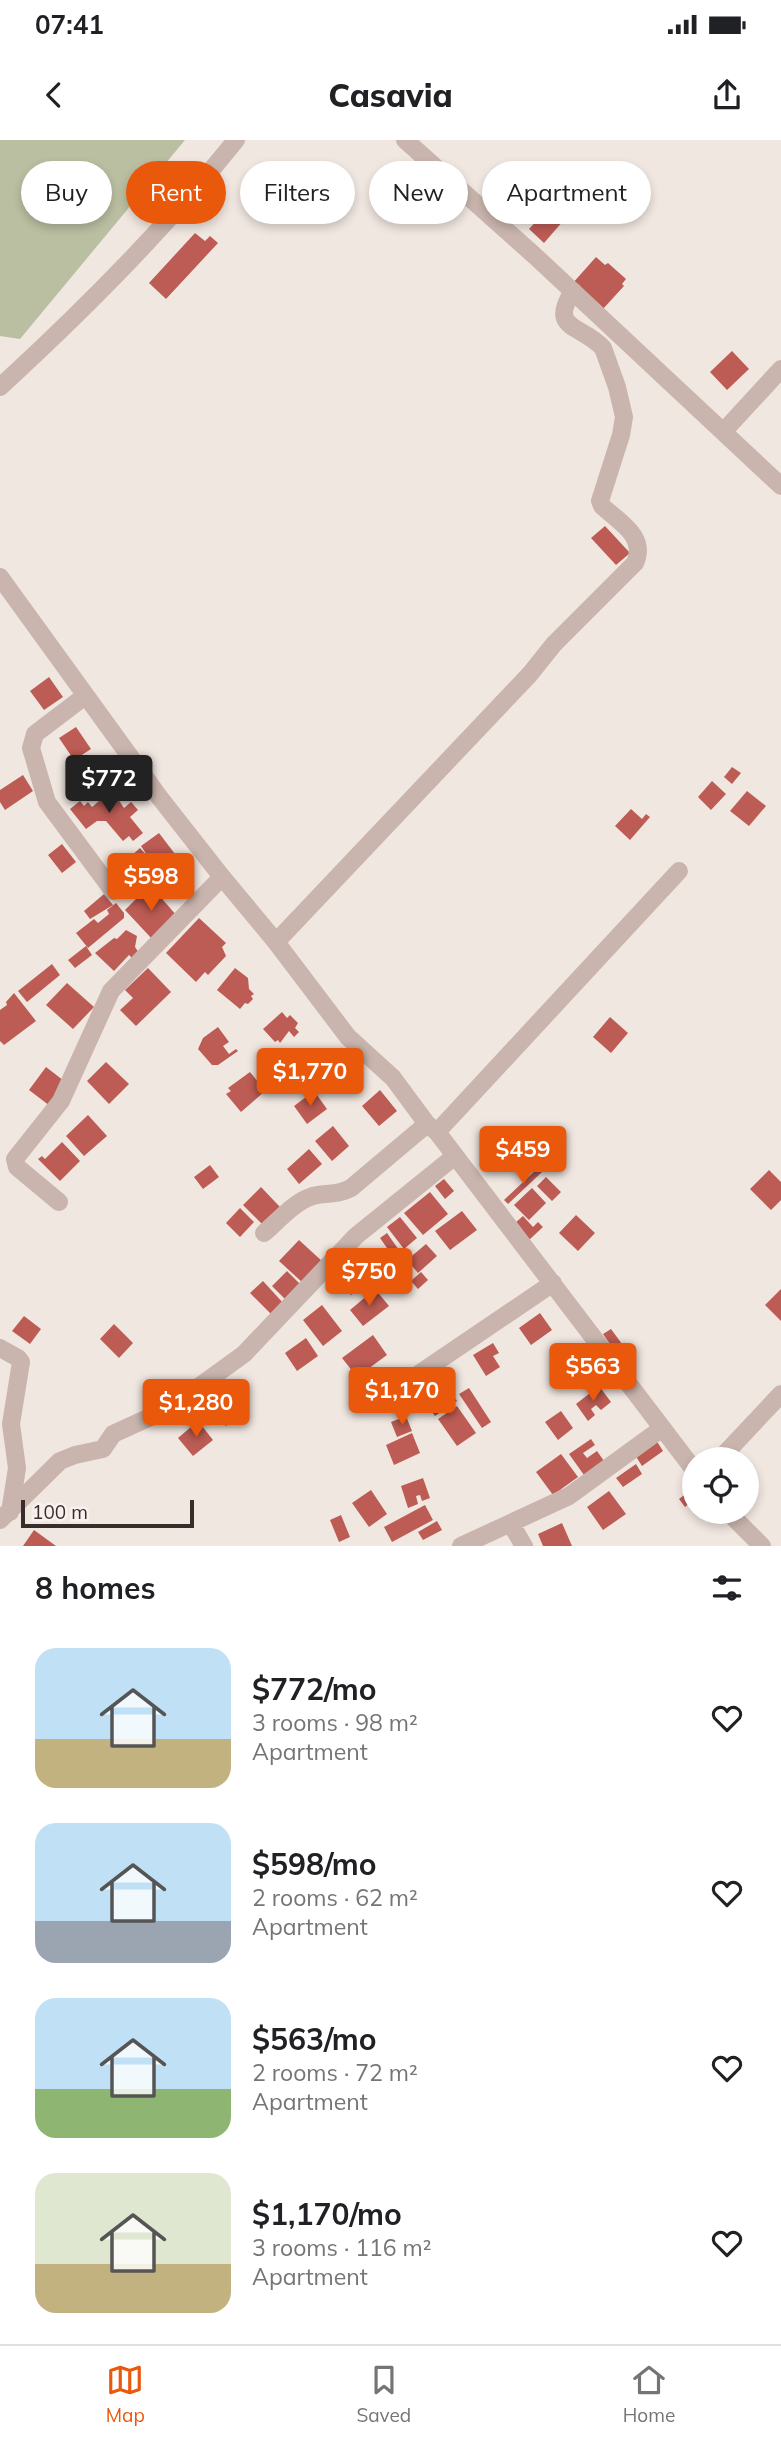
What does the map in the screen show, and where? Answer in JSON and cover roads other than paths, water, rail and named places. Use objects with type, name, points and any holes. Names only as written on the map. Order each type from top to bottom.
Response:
[{"type":"street","points":[[0,387],[113,279],[202,183],[236,140]]},
{"type":"street","points":[[405,140],[573,291],[781,486]]},
{"type":"street","points":[[276,942],[521,684],[554,644],[635,563],[638,549],[635,537],[628,527],[602,506],[600,500],[621,435],[624,407],[603,348],[568,324],[563,317],[562,307],[573,291]]},
{"type":"street","points":[[723,432],[781,369]]},
{"type":"street","points":[[0,577],[160,798],[276,942],[348,1037],[393,1077],[682,1455]]},
{"type":"street","points":[[85,696],[35,734],[31,748],[47,802],[113,891]]},
{"type":"street","points":[[264,1233],[299,1203],[313,1196],[332,1195],[351,1188],[432,1128],[679,871]]},
{"type":"street","points":[[59,1202],[17,1167],[15,1159],[61,1101],[111,991],[222,877]]},
{"type":"street","points":[[5,1516],[60,1461],[103,1449],[113,1434],[168,1409],[244,1354],[356,1236],[455,1156]]},
{"type":"street","points":[[379,1401],[553,1283]]},
{"type":"street","points":[[0,1348],[21,1362],[11,1424],[17,1468],[5,1516]]},
{"type":"street","points":[[731,1447],[781,1394]]},
{"type":"street","points":[[461,1546],[569,1496],[661,1429]]},
{"type":"street","points":[[512,1524],[524,1546]]},
{"type":"street","points":[[740,1524],[762,1546]]}]
